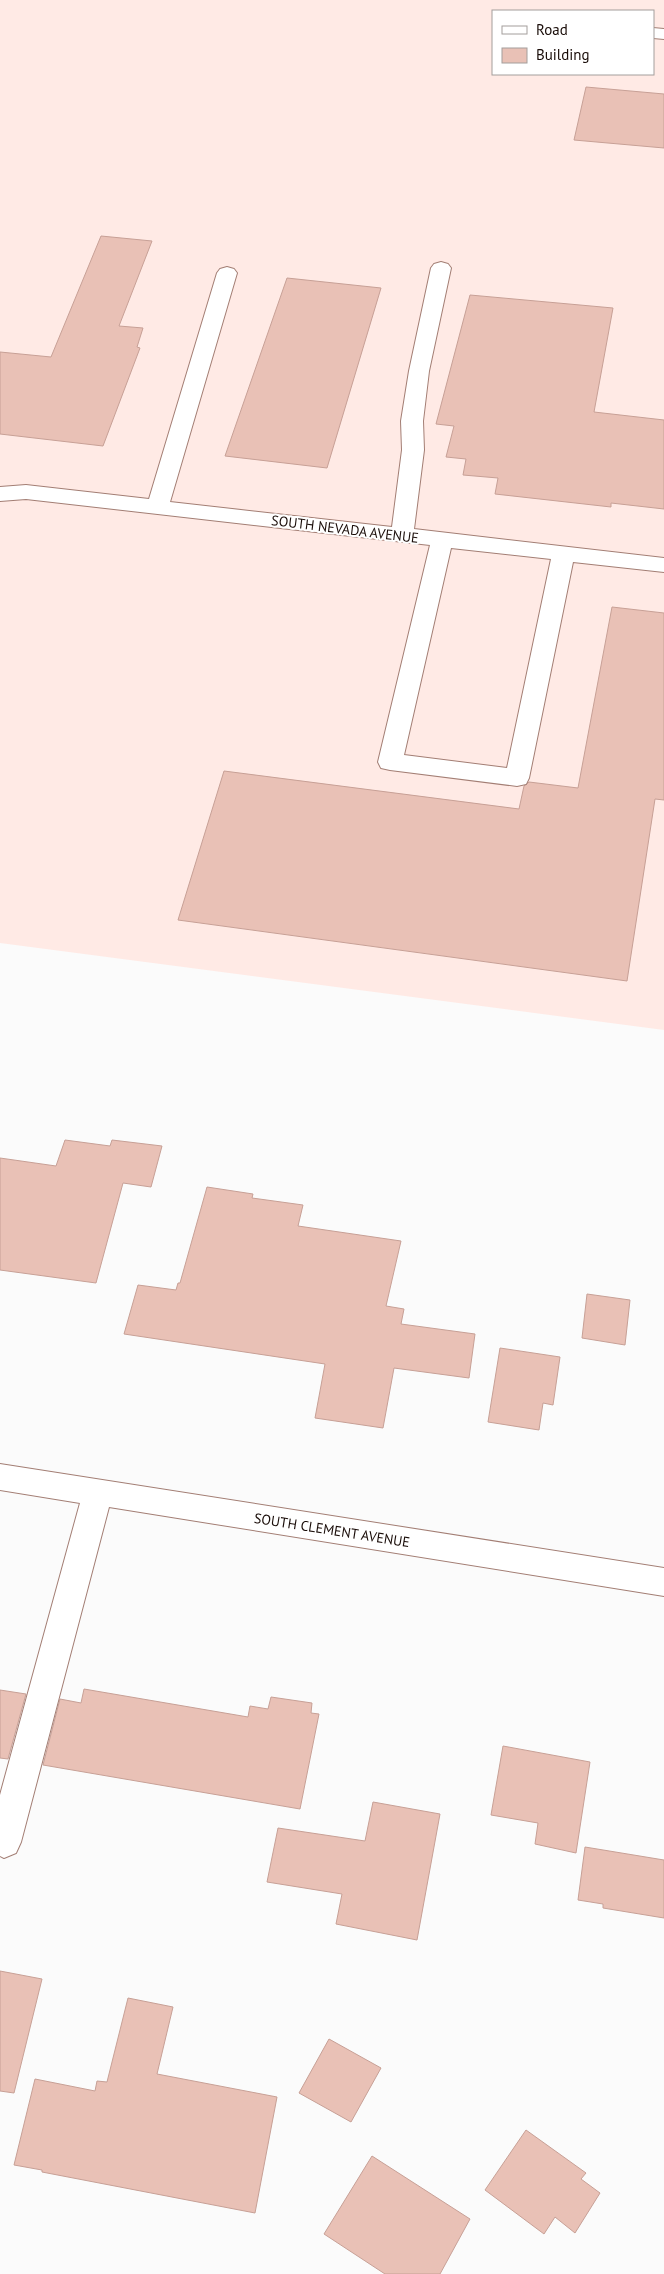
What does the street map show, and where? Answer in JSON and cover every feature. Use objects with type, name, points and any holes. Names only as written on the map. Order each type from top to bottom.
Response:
[{"type":"street","points":[[402,536],[413,450],[412,421],[418,379],[442,268]]},
{"type":"street","points":[[157,508],[227,273]]},
{"type":"street","name":"SOUTH NEVADA AVENUE","points":[[0,494],[26,492],[664,565]]},
{"type":"street","points":[[442,540],[390,762],[517,778],[564,553]]},
{"type":"street","name":"SOUTH CLEMENT AVENUE","points":[[0,1478],[664,1582]]},
{"type":"street","points":[[4,1842],[98,1493]]},
{"type":"shaded area","points":[[0,0],[664,0],[664,1030],[0,943]]},
{"type":"building","points":[[586,87],[664,94],[664,148],[574,140]]},
{"type":"building","points":[[101,236],[152,241],[119,326],[143,328],[137,347],[140,348],[103,446],[0,434],[0,352],[51,357]]},
{"type":"building","points":[[287,278],[381,288],[327,468],[225,456]]},
{"type":"building","points":[[470,295],[613,308],[594,412],[664,420],[664,509],[611,503],[611,507],[495,494],[498,478],[463,475],[466,459],[446,457],[454,426],[436,424]]},
{"type":"building","points":[[612,607],[664,613],[664,800],[655,799],[627,981],[178,920],[224,771],[519,809],[524,786],[529,782],[578,788]]},
{"type":"building","points":[[65,1140],[110,1146],[112,1140],[162,1146],[151,1187],[123,1183],[96,1283],[0,1270],[0,1158],[56,1166]]},
{"type":"building","points":[[207,1187],[253,1194],[252,1198],[303,1205],[298,1226],[401,1241],[386,1306],[404,1309],[401,1324],[475,1334],[469,1378],[394,1368],[383,1428],[315,1418],[325,1364],[124,1334],[138,1285],[176,1290],[178,1283],[180,1283]]},
{"type":"building","points":[[587,1294],[630,1300],[625,1345],[582,1338]]},
{"type":"building","points":[[500,1348],[560,1357],[553,1405],[543,1403],[539,1430],[488,1422]]},
{"type":"building","points":[[84,1689],[248,1717],[250,1706],[268,1709],[271,1697],[312,1703],[311,1713],[319,1714],[300,1809],[43,1765],[60,1699],[81,1703]]},
{"type":"building","points":[[0,1690],[26,1694],[8,1759],[0,1758]]},
{"type":"building","points":[[503,1746],[590,1762],[576,1853],[535,1844],[538,1823],[491,1815]]},
{"type":"building","points":[[373,1802],[440,1814],[417,1940],[336,1924],[342,1894],[267,1882],[278,1828],[365,1841]]},
{"type":"building","points":[[585,1847],[664,1860],[664,1918],[603,1908],[603,1904],[578,1900]]},
{"type":"building","points":[[0,1971],[42,1979],[14,2093],[0,2091]]},
{"type":"building","points":[[128,1998],[173,2007],[157,2074],[277,2097],[255,2213],[14,2165],[35,2079],[95,2091],[97,2081],[107,2082]]},
{"type":"building","points":[[329,2039],[381,2068],[351,2122],[299,2093]]},
{"type":"building","points":[[526,2130],[586,2173],[581,2179],[600,2193],[575,2233],[555,2217],[544,2234],[485,2190]]},
{"type":"building","points":[[372,2156],[470,2219],[440,2274],[385,2274],[324,2234]]}]
